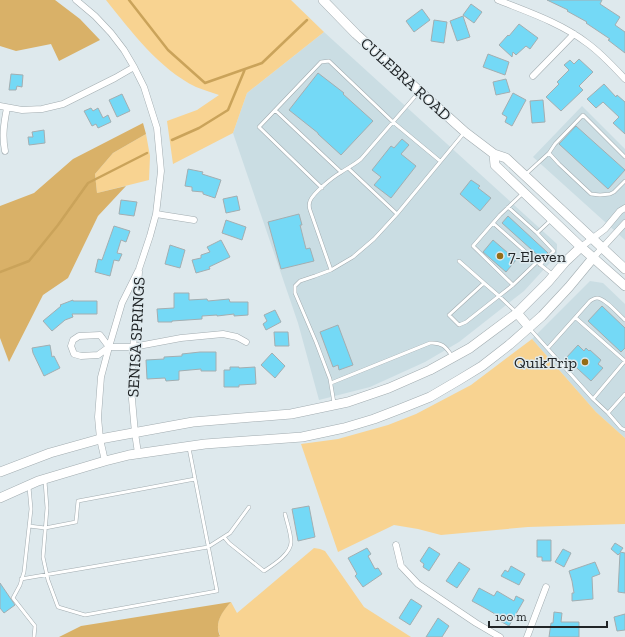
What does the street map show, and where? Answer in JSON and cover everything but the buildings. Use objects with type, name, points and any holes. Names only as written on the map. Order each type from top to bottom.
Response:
[{"type":"main road","name":"CULEBRA ROAD","points":[[323,0],[356,34],[465,132],[494,154],[506,158],[625,268]]},
{"type":"main road","name":"CULEBRA ROAD","points":[[494,154],[495,165],[581,247],[625,286]]},
{"type":"main road","points":[[0,472],[50,453],[100,439],[193,422],[291,414],[348,402],[389,388],[430,370],[470,348],[517,313],[581,247]]},
{"type":"main road","points":[[0,498],[45,479],[138,453],[235,441],[261,441],[302,437],[344,428],[374,419],[430,397],[482,366],[509,345],[542,316],[593,258]]},
{"type":"main road","points":[[517,313],[529,327]]},
{"type":"street","name":"SENISA SPRINGS","points":[[76,0],[95,16],[111,33],[124,50],[144,87],[157,128],[161,171],[156,214],[139,269],[122,303],[101,377],[98,417],[100,439],[105,461]]},
{"type":"street","points":[[498,0],[545,19],[574,34],[598,52],[625,79]]},
{"type":"street","points":[[534,76],[574,34]]},
{"type":"street","points":[[0,106],[22,110],[42,109],[63,104],[134,67]]},
{"type":"street","points":[[5,151],[3,127],[7,108]]},
{"type":"street","points":[[581,247],[605,229],[620,211],[625,208]]},
{"type":"street","points":[[156,214],[194,220]]},
{"type":"street","points":[[593,258],[625,223]]},
{"type":"street","name":"SENISA SPRINGS","points":[[138,453],[131,388],[139,269]]},
{"type":"street","points":[[109,347],[133,347],[181,338],[223,334],[236,337],[246,342]]},
{"type":"street","name":"SENISA SPRINGS","points":[[100,335],[109,347],[98,355],[82,356],[74,354],[71,346],[73,340],[79,336],[100,335]]},
{"type":"street","points":[[396,545],[401,566],[418,584],[476,623],[500,637]]},
{"type":"street","points":[[527,637],[546,587]]},
{"type":"lane","points":[[322,188],[259,127],[321,62],[329,61],[393,122],[440,161]]},
{"type":"lane","points":[[331,270],[310,210],[310,201],[312,197],[331,179],[361,159],[420,91]]},
{"type":"lane","points":[[275,110],[341,172]]},
{"type":"lane","points":[[525,176],[549,153],[555,144],[583,115],[625,158]]},
{"type":"lane","points":[[334,405],[331,383],[316,342],[295,293],[295,288],[300,281],[331,270],[353,256],[374,239],[397,214],[465,132]]},
{"type":"lane","points":[[549,153],[589,192],[594,194],[604,196],[610,194],[614,192],[625,180]]},
{"type":"lane","points":[[348,168],[397,214]]},
{"type":"lane","points":[[513,285],[473,246],[508,207],[524,193]]},
{"type":"lane","points":[[508,207],[537,233],[554,251],[540,265]]},
{"type":"lane","points":[[537,233],[552,219]]},
{"type":"lane","points":[[493,223],[540,265],[554,275]]},
{"type":"lane","points":[[459,260],[517,313]]},
{"type":"lane","points":[[484,283],[449,315],[459,325],[466,322],[513,285],[537,262]]},
{"type":"lane","points":[[548,348],[576,318],[590,300],[598,298],[601,299],[625,320]]},
{"type":"lane","points":[[607,311],[611,308]]},
{"type":"lane","points":[[616,319],[620,315]]},
{"type":"lane","points":[[576,318],[625,361],[593,399]]},
{"type":"lane","points":[[590,330],[594,326]]},
{"type":"lane","points":[[529,327],[593,399],[621,428],[625,430]]},
{"type":"lane","points":[[599,338],[603,334]]},
{"type":"lane","points":[[331,383],[430,343],[446,347],[453,357]]},
{"type":"lane","points":[[609,347],[612,343]]},
{"type":"lane","points":[[608,414],[625,394]]},
{"type":"lane","points":[[45,479],[46,508],[43,558],[48,580],[58,607],[85,615],[217,591],[188,446]]},
{"type":"lane","points":[[29,526],[45,528],[76,522],[78,500],[195,479]]},
{"type":"lane","points":[[29,485],[31,508],[24,572],[20,585],[13,598],[35,626],[34,637]]},
{"type":"lane","points":[[21,579],[208,547],[230,533],[248,507]]},
{"type":"lane","points":[[224,537],[229,543],[264,571],[277,562],[290,548],[291,542],[285,514]]},
{"type":"shaded area","points":[[0,0],[55,0],[80,19],[100,40],[59,61],[51,44],[16,51],[0,46]]},
{"type":"shaded area","points":[[106,0],[291,0],[324,32],[247,93],[233,133],[173,164],[167,121],[197,110],[219,95],[196,87],[170,70],[158,60],[125,24]]},
{"type":"shaded area","points":[[324,32],[557,244],[557,255],[524,291],[459,342],[425,362],[370,387],[319,400],[298,323],[233,133],[247,93]]},
{"type":"shaded area","points":[[582,106],[625,149],[625,240],[533,157]]},
{"type":"shaded area","points":[[143,123],[146,134],[113,153],[95,174],[97,193],[126,186],[98,216],[68,278],[43,295],[9,362],[0,338],[0,206],[34,193],[73,159]]},
{"type":"shaded area","points":[[146,134],[150,156],[149,180],[97,193],[95,174],[113,153]]},
{"type":"shaded area","points":[[590,281],[603,283],[625,304],[625,438],[596,412],[532,339]]},
{"type":"shaded area","points":[[532,339],[596,412],[625,438],[625,524],[528,527],[441,535],[394,525],[338,552],[301,444],[338,439],[388,425],[416,414],[471,385]]},
{"type":"shaded area","points":[[314,548],[325,551],[364,607],[411,637],[218,637],[220,635],[218,631],[218,622],[225,609],[231,602],[237,613]]},
{"type":"shaded area","points":[[231,602],[218,622],[218,631],[220,636],[218,637],[59,637],[81,626]]},
{"type":"waterway","points":[[129,0],[168,50],[205,83],[262,63],[307,20]]},
{"type":"waterway","points":[[172,140],[199,128],[228,110],[245,69]]},
{"type":"waterway","points":[[0,272],[29,261],[58,225],[88,183],[147,153]]},
{"type":"place","name":"7-Eleven","points":[[500,256]]},
{"type":"place","name":"QuikTrip","points":[[585,362]]}]
